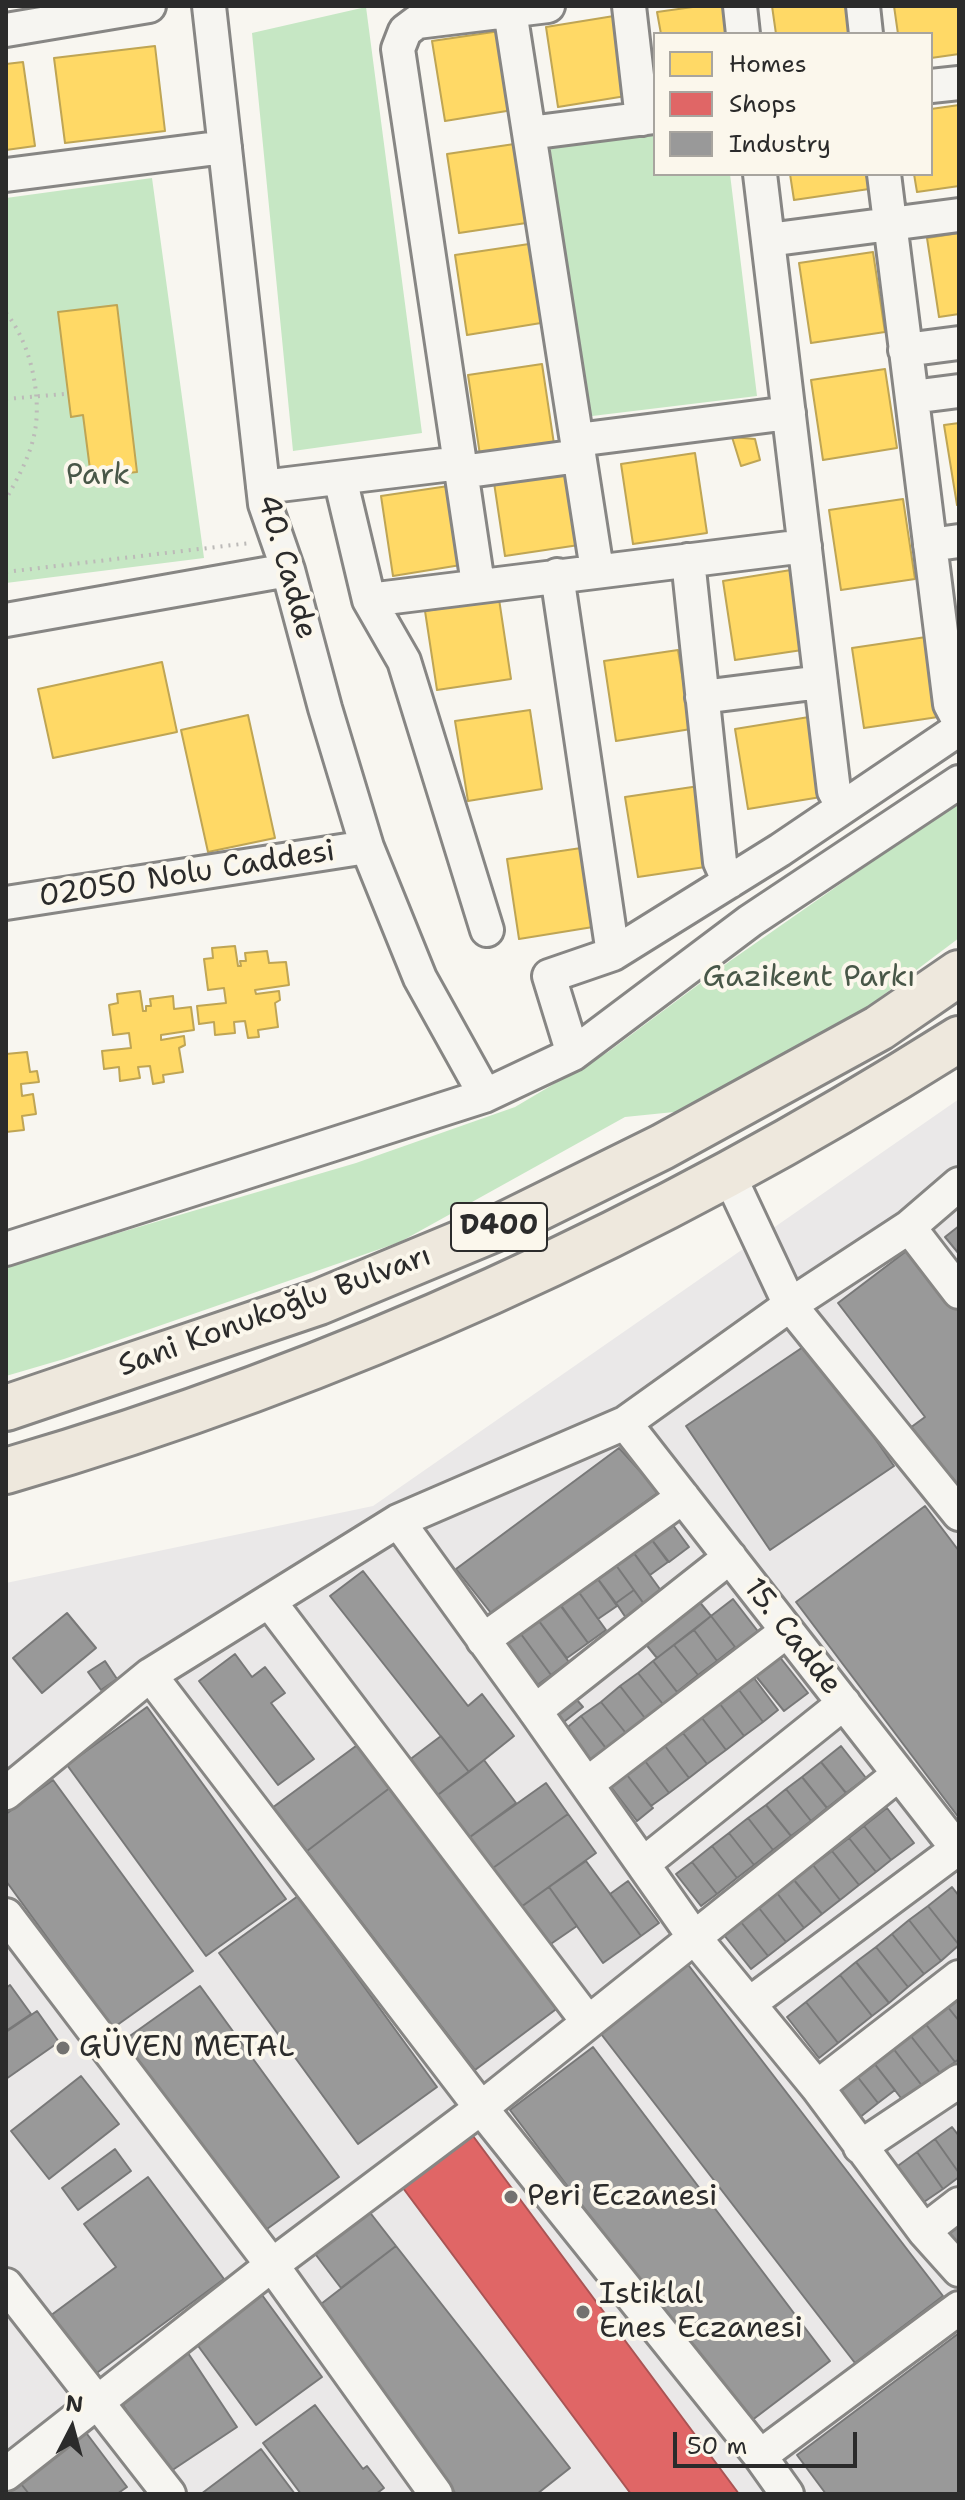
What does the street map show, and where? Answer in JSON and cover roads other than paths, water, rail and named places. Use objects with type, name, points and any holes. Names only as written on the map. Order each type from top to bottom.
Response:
[{"type":"highway","name":"Sani Konukoğlu Bulvarı","points":[[6,1408],[319,1302],[504,1225],[662,1147],[879,1028],[959,973]]},
{"type":"highway","name":"Sani Konukoğlu Bulvarı","points":[[7,1471],[181,1416],[332,1359],[531,1275],[729,1175],[959,1039]]},
{"type":"street","points":[[6,30],[149,6]]},
{"type":"street","name":"40. Cadde","points":[[209,6],[265,504],[288,570],[367,847],[420,978],[485,1095]]},
{"type":"street","points":[[478,584],[398,49],[405,31],[417,22],[548,6]]},
{"type":"street","points":[[529,133],[649,118],[629,6]]},
{"type":"street","points":[[740,6],[743,32]]},
{"type":"street","points":[[863,6],[866,32]]},
{"type":"street","points":[[510,11],[597,570]]},
{"type":"street","points":[[933,86],[959,83]]},
{"type":"street","points":[[6,175],[225,147]]},
{"type":"street","points":[[760,176],[834,791],[843,807]]},
{"type":"street","points":[[884,176],[912,397],[944,543],[950,704],[959,721]]},
{"type":"street","points":[[768,240],[959,215]]},
{"type":"street","points":[[905,350],[959,343]]},
{"type":"street","points":[[912,397],[959,391]]},
{"type":"street","points":[[263,487],[461,468],[789,413]]},
{"type":"street","points":[[340,478],[369,600],[404,661],[487,930]]},
{"type":"street","points":[[369,600],[478,584],[805,546]]},
{"type":"street","points":[[688,560],[720,862],[729,882]]},
{"type":"street","points":[[6,620],[288,570]]},
{"type":"street","points":[[557,575],[613,954]]},
{"type":"street","points":[[702,697],[821,682]]},
{"type":"street","points":[[573,1054],[549,976],[613,954],[729,882],[959,729]]},
{"type":"street","points":[[6,1249],[485,1095],[573,1054],[750,921],[959,782]]},
{"type":"street","name":"02050 Nolu Caddesi","points":[[6,903],[367,847]]},
{"type":"street","points":[[729,1175],[790,1305],[959,1514]]},
{"type":"street","points":[[6,1793],[150,1675],[398,1521],[625,1423],[790,1305],[909,1227],[959,1184]]},
{"type":"street","points":[[909,1227],[959,1292]]},
{"type":"street","name":"15. Cadde","points":[[625,1423],[958,1850]]},
{"type":"street","points":[[483,1640],[683,1497]]},
{"type":"street","points":[[398,1521],[694,1937],[817,2087],[924,2231],[959,2270]]},
{"type":"street","points":[[535,1711],[730,1557]]},
{"type":"street","points":[[269,1601],[588,2022]]},
{"type":"street","points":[[587,1784],[787,1631]]},
{"type":"street","points":[[150,1675],[481,2108],[760,2456],[787,2494]]},
{"type":"street","points":[[643,1864],[844,1703]]},
{"type":"street","points":[[6,2474],[272,2265],[481,2108],[899,1774]]},
{"type":"street","points":[[749,2004],[958,1850]]},
{"type":"street","points":[[6,1915],[272,2265],[436,2494]]},
{"type":"street","points":[[817,2087],[959,1977]]},
{"type":"street","points":[[860,2147],[959,2081]]},
{"type":"street","points":[[924,2231],[959,2204]]},
{"type":"street","points":[[6,2285],[169,2494]]},
{"type":"street","points":[[760,2456],[959,2308]]},
{"type":"place","name":"GÜVEN METAL","points":[[63,2048]]},
{"type":"place","name":"Peri Eczanesi","points":[[511,2197]]},
{"type":"place","name":"Istiklal Enes Eczanesi","points":[[583,2312]]},
{"type":"park label","name":"Park","points":[[98,476]]},
{"type":"park label","name":"Gazikent Parkı","points":[[809,978]]}]
